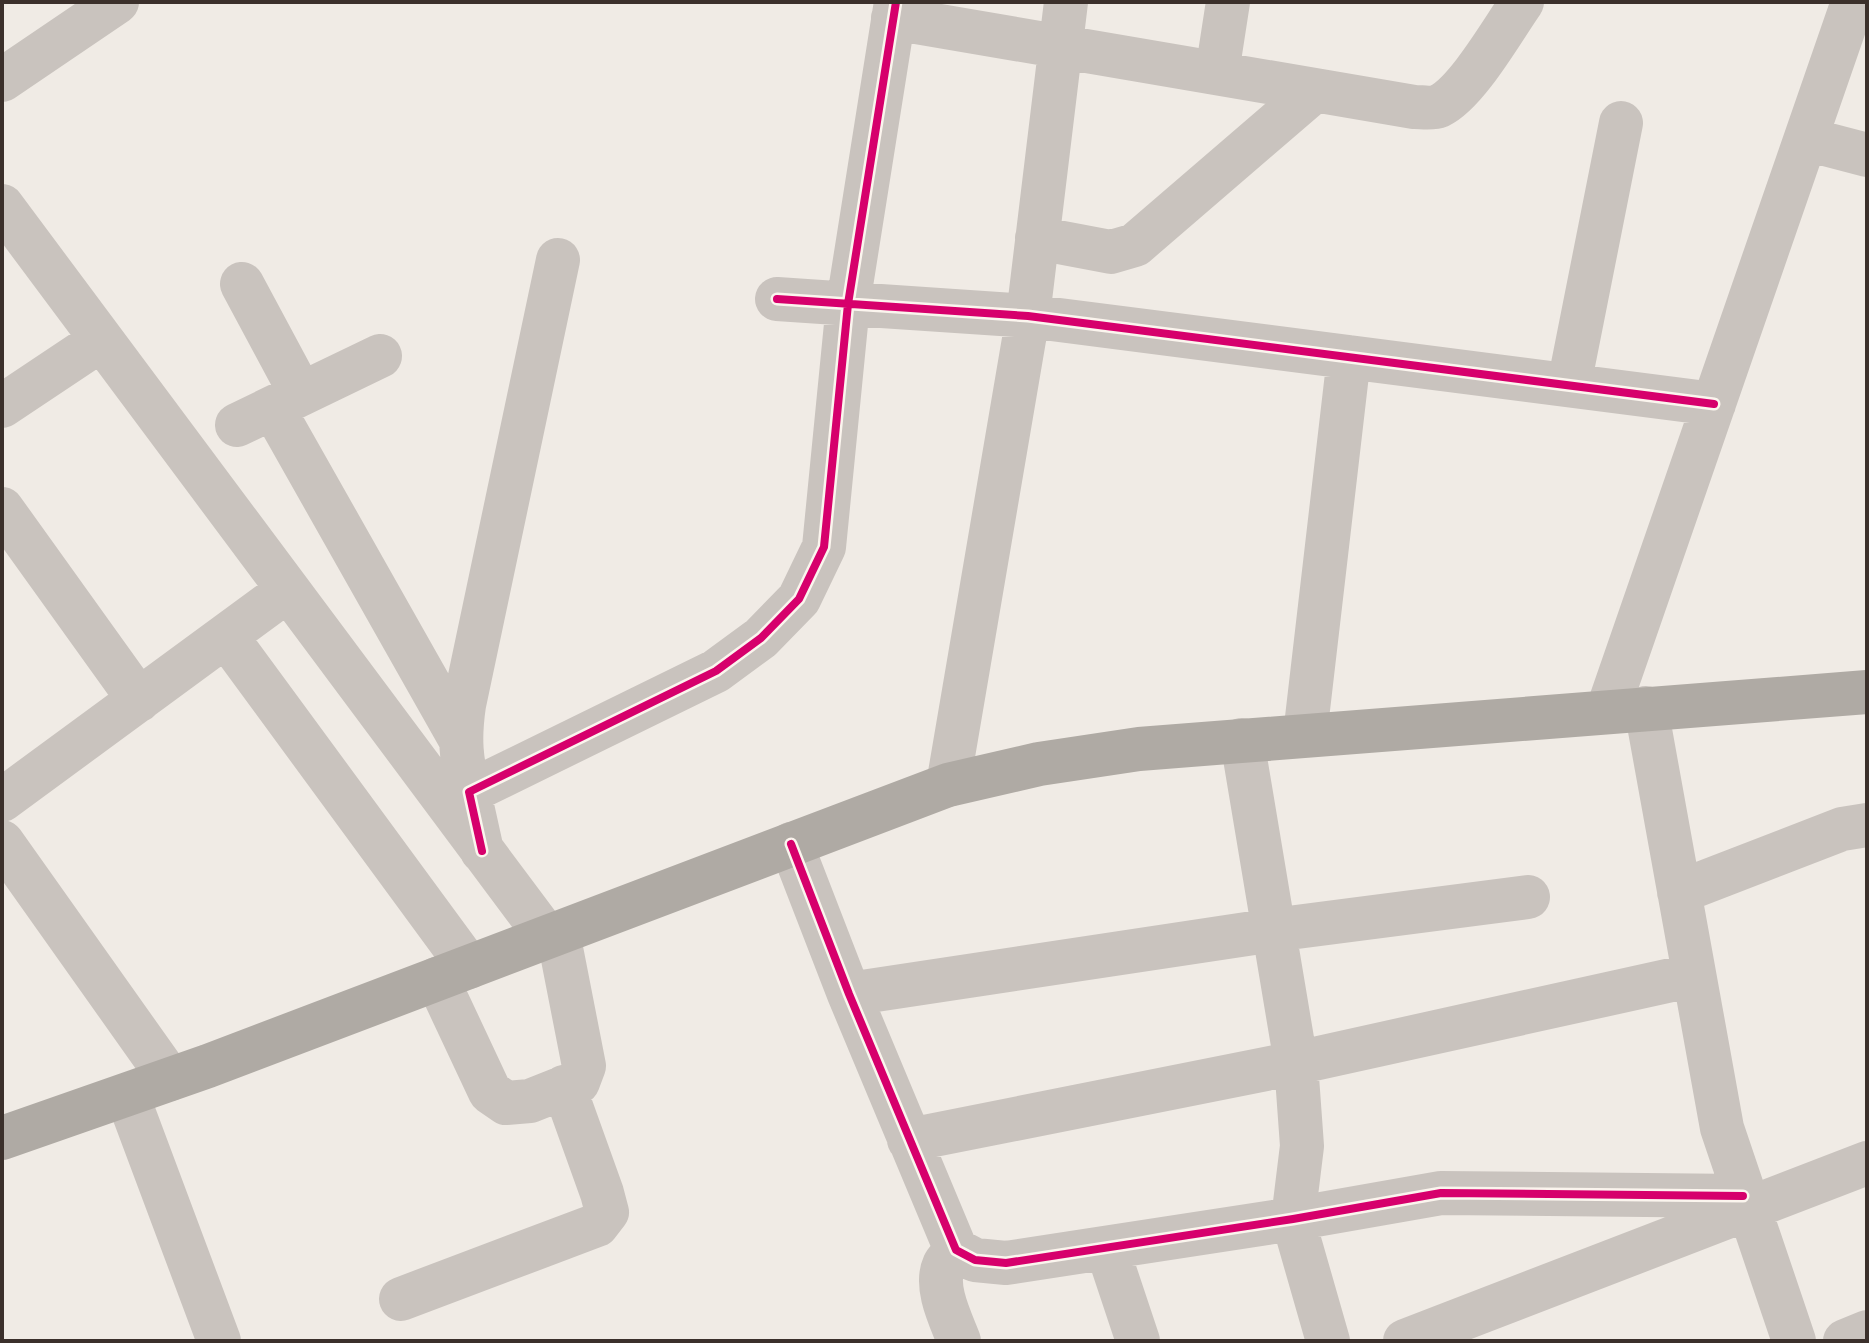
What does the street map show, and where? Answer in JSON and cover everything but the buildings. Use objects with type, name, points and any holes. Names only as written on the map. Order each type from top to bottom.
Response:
[{"type":"highway","points":[[2,1138],[170,1079],[948,785],[1054,762],[1139,749],[1867,692]]},
{"type":"street","points":[[948,785],[1028,316],[1066,2]]},
{"type":"street","points":[[1217,73],[1228,2]]},
{"type":"street","points":[[469,792],[716,671],[761,638],[799,599],[824,547],[848,304],[895,10],[1059,47],[1414,107],[1436,108],[1453,97],[1473,73],[1522,2]]},
{"type":"street","points":[[1794,1341],[1722,1128],[1679,892],[1627,710],[1714,404],[1853,2]]},
{"type":"street","points":[[2,80],[104,6]]},
{"type":"street","points":[[1037,238],[1111,252],[1135,245],[1315,90]]},
{"type":"street","points":[[1569,385],[1621,123]]},
{"type":"street","points":[[1806,139],[1867,155]]},
{"type":"street","points":[[2,206],[482,851],[552,935],[584,1066],[578,1082],[530,1101],[506,1103],[490,1092],[453,973],[226,636]]},
{"type":"street","points":[[482,851],[459,737],[558,260]]},
{"type":"street","points":[[242,284],[270,409],[459,737]]},
{"type":"street","points":[[777,299],[1028,316],[1714,404]]},
{"type":"street","points":[[2,406],[101,340]]},
{"type":"street","points":[[270,409],[380,356]]},
{"type":"street","points":[[1305,735],[1349,357]]},
{"type":"street","points":[[2,509],[139,700]]},
{"type":"street","points":[[2,800],[288,590]]},
{"type":"street","points":[[1242,740],[1296,1063],[1302,1146],[1293,1219],[1328,1341]]},
{"type":"street","points":[[1679,892],[1842,829],[1867,825]]},
{"type":"street","points":[[2,842],[170,1079]]},
{"type":"street","points":[[791,844],[849,994],[956,1250],[975,1260],[1006,1263],[1441,1193],[1746,1202]]},
{"type":"street","points":[[849,994],[1273,930],[1528,897]]},
{"type":"street","points":[[909,1140],[1296,1063],[1694,975]]},
{"type":"street","points":[[401,1299],[597,1225],[607,1212],[564,1087]]},
{"type":"street","points":[[127,1095],[219,1341]]},
{"type":"street","points":[[1405,1341],[1746,1202],[1867,1163]]},
{"type":"street","points":[[1107,1248],[1138,1341]]},
{"type":"street","points":[[956,1250],[944,1265],[941,1282],[959,1341]]},
{"type":"street","points":[[1845,1341],[1867,1332]]},
{"type":"cycle path","points":[[482,851],[469,792],[716,671],[761,638],[799,599],[824,547],[848,304],[896,2]]},
{"type":"cycle path","points":[[777,299],[1028,316],[1714,404]]},
{"type":"cycle path","points":[[791,844],[849,994],[956,1250],[975,1260],[1006,1263],[1441,1193],[1743,1196]]}]
